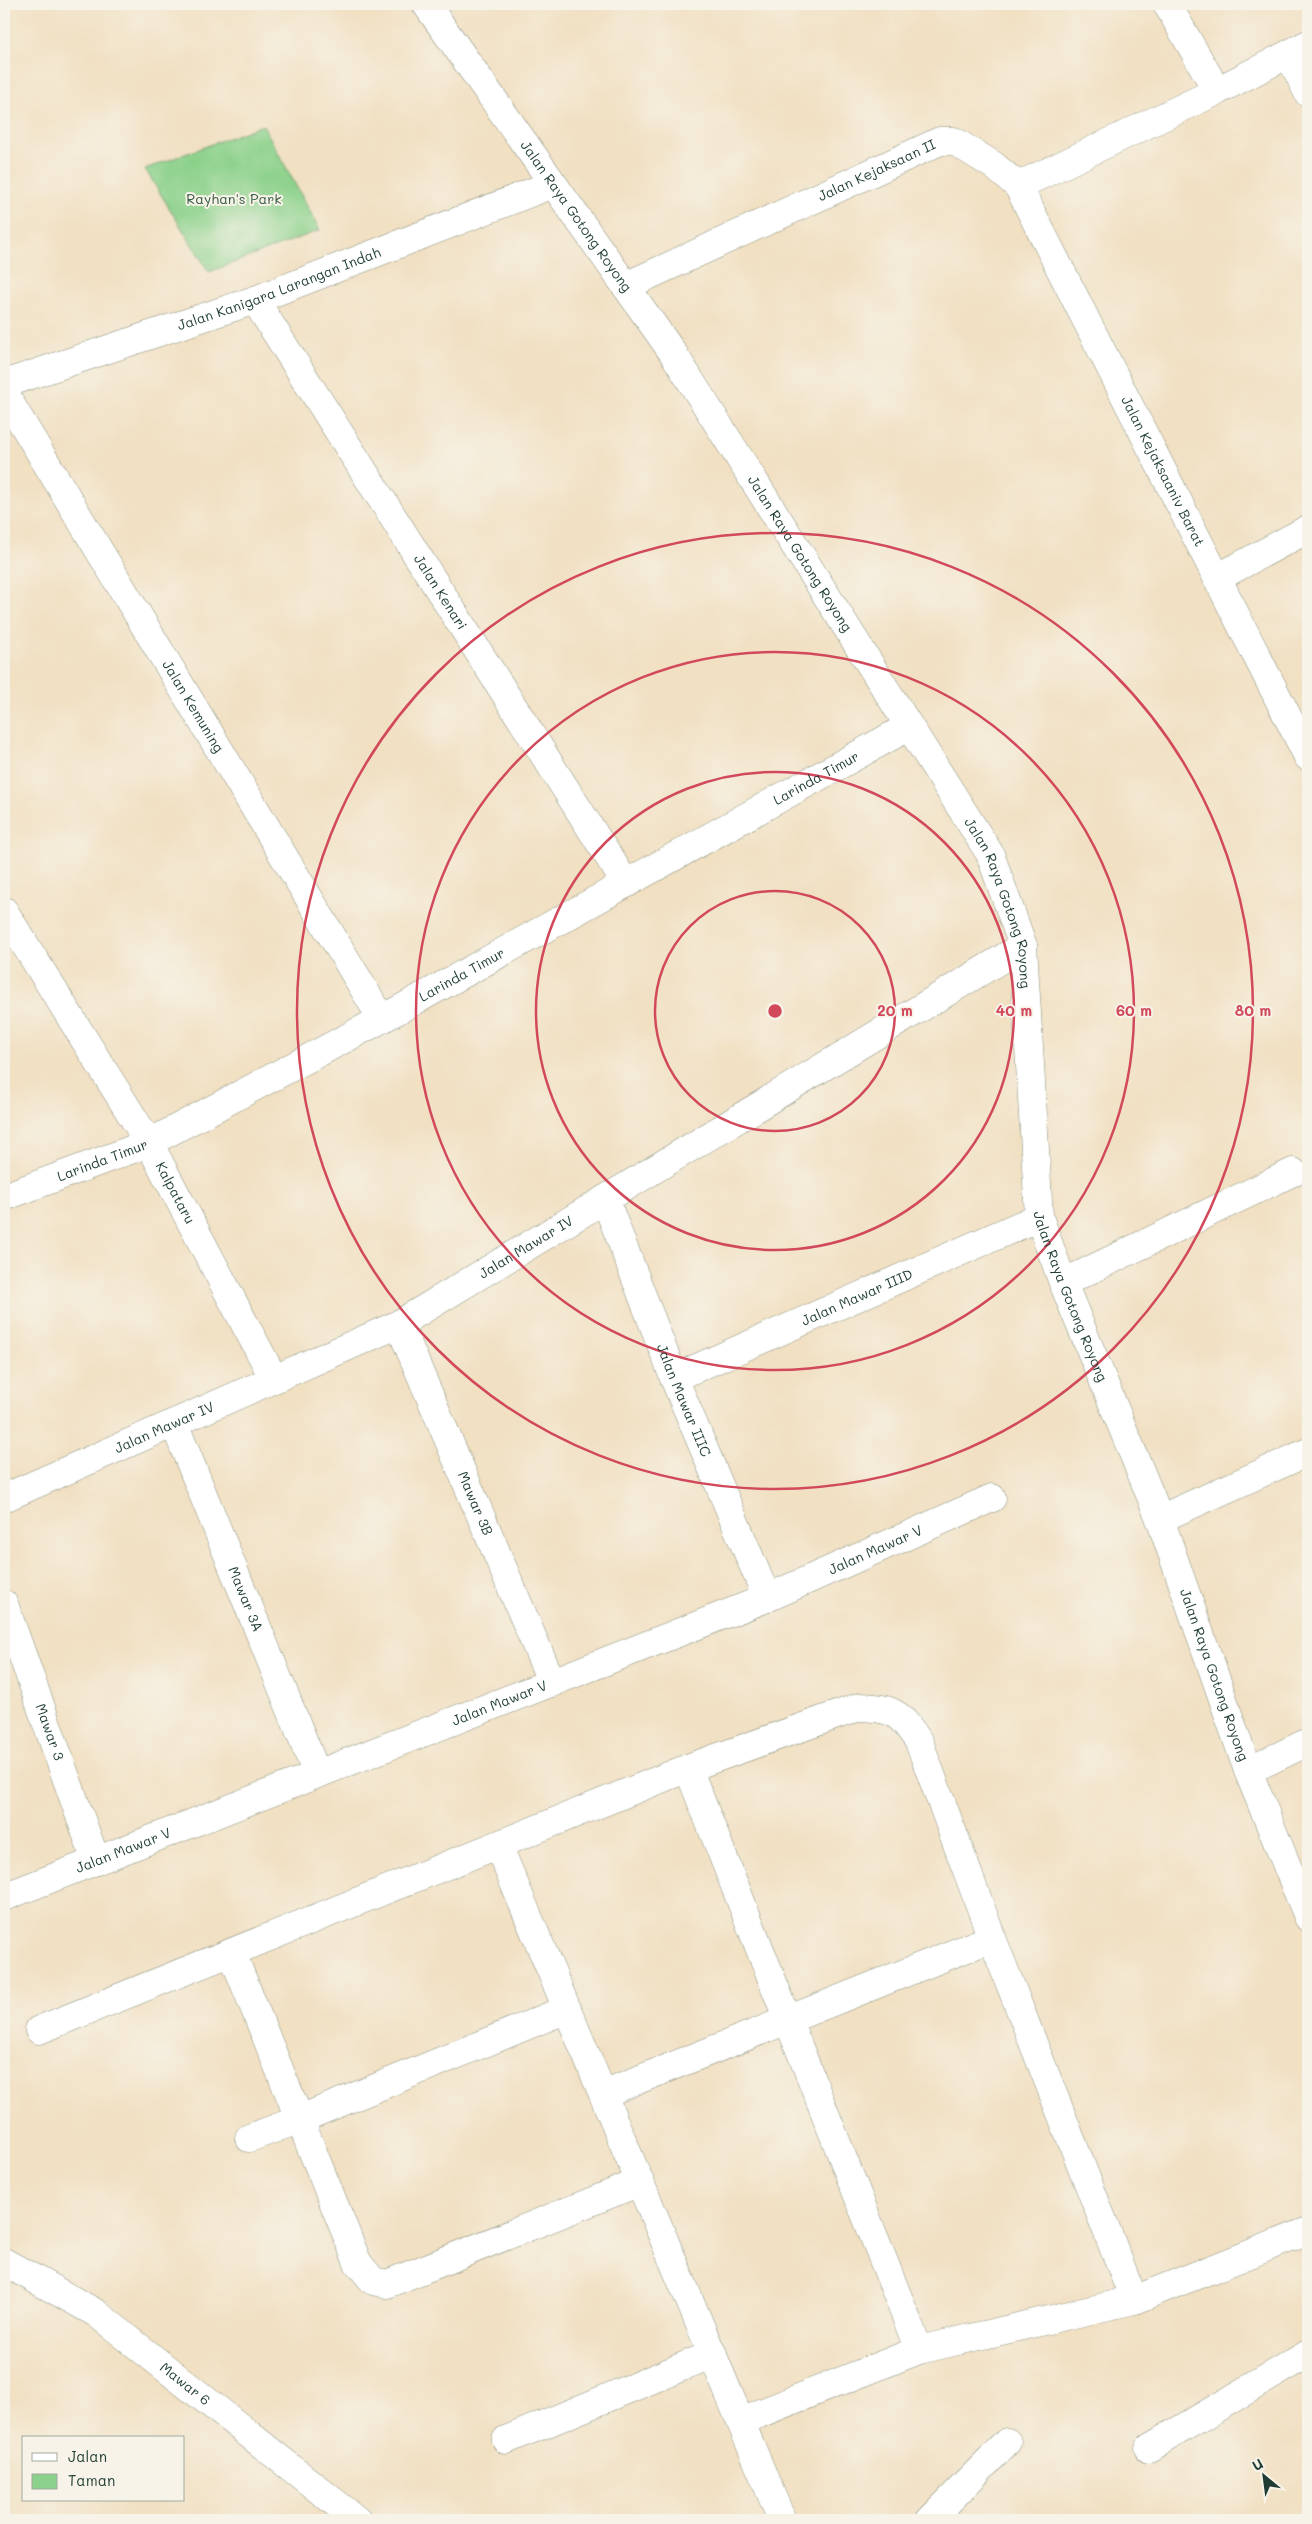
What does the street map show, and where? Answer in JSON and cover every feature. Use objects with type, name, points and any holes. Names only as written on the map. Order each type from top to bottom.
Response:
[{"type":"street","name":"Jalan Raya Gotong Royong","points":[[426,4],[672,353],[990,854],[1023,946],[1039,1217],[1063,1283],[1160,1519],[1248,1771],[1308,1917]]},
{"type":"street","points":[[1166,4],[1217,91]]},
{"type":"street","points":[[1018,186],[1217,91],[1299,49],[1308,93]]},
{"type":"street","name":"Jalan Kejaksaan II","points":[[626,286],[940,142],[954,141],[993,165],[1018,186]]},
{"type":"street","name":"Jalan Kanigara Larangan Indah","points":[[4,384],[255,300],[552,184]]},
{"type":"street","name":"Jalan Kejaksaaniv Barat","points":[[1018,186],[1308,758]]},
{"type":"street","name":"Jalan Kenari","points":[[255,300],[626,884]]},
{"type":"street","name":"Jalan Kemuning","points":[[4,393],[382,1020]]},
{"type":"street","points":[[1218,578],[1308,529]]},
{"type":"street","name":"Larinda Timur","points":[[4,1197],[149,1143],[382,1020],[908,727]]},
{"type":"street","name":"Kalpataru","points":[[4,911],[149,1143],[274,1379]]},
{"type":"street","name":"Jalan Mawar IV","points":[[4,1498],[399,1324],[1023,946]]},
{"type":"street","points":[[1063,1283],[1293,1172]]},
{"type":"street","name":"Jalan Mawar IIIC","points":[[605,1199],[674,1378],[768,1598]]},
{"type":"street","name":"Jalan Mawar IIID","points":[[674,1378],[1039,1217]]},
{"type":"street","name":"Mawar 3B","points":[[399,1324],[552,1683]]},
{"type":"street","name":"Mawar 3A","points":[[174,1423],[317,1774]]},
{"type":"street","points":[[1160,1519],[1308,1452]]},
{"type":"street","name":"Jalan Mawar V","points":[[4,1897],[768,1598],[992,1498]]},
{"type":"street","name":"Mawar 3","points":[[4,1604],[96,1861]]},
{"type":"street","points":[[39,2030],[688,1768],[858,1707],[882,1708],[904,1719],[919,1742],[992,1938],[1134,2300]]},
{"type":"street","points":[[1248,1771],[1308,1742]]},
{"type":"street","points":[[688,1768],[920,2350]]},
{"type":"street","points":[[498,1845],[782,2520]]},
{"type":"street","points":[[603,2094],[992,1938]]},
{"type":"street","points":[[232,1953],[298,2120],[358,2263],[373,2281],[386,2284],[640,2182]]},
{"type":"street","points":[[248,2138],[298,2120],[567,2010]]},
{"type":"street","points":[[741,2421],[920,2350],[1134,2300],[1308,2232]]},
{"type":"street","name":"Mawar 6","points":[[4,2262],[96,2313],[357,2520]]},
{"type":"street","points":[[506,2440],[713,2354]]},
{"type":"street","points":[[1149,2448],[1308,2354]]},
{"type":"street","points":[[930,2520],[1006,2442]]},
{"type":"green space","name":"Rayhan's Park","points":[[263,125],[320,230],[209,272],[145,169]]}]
